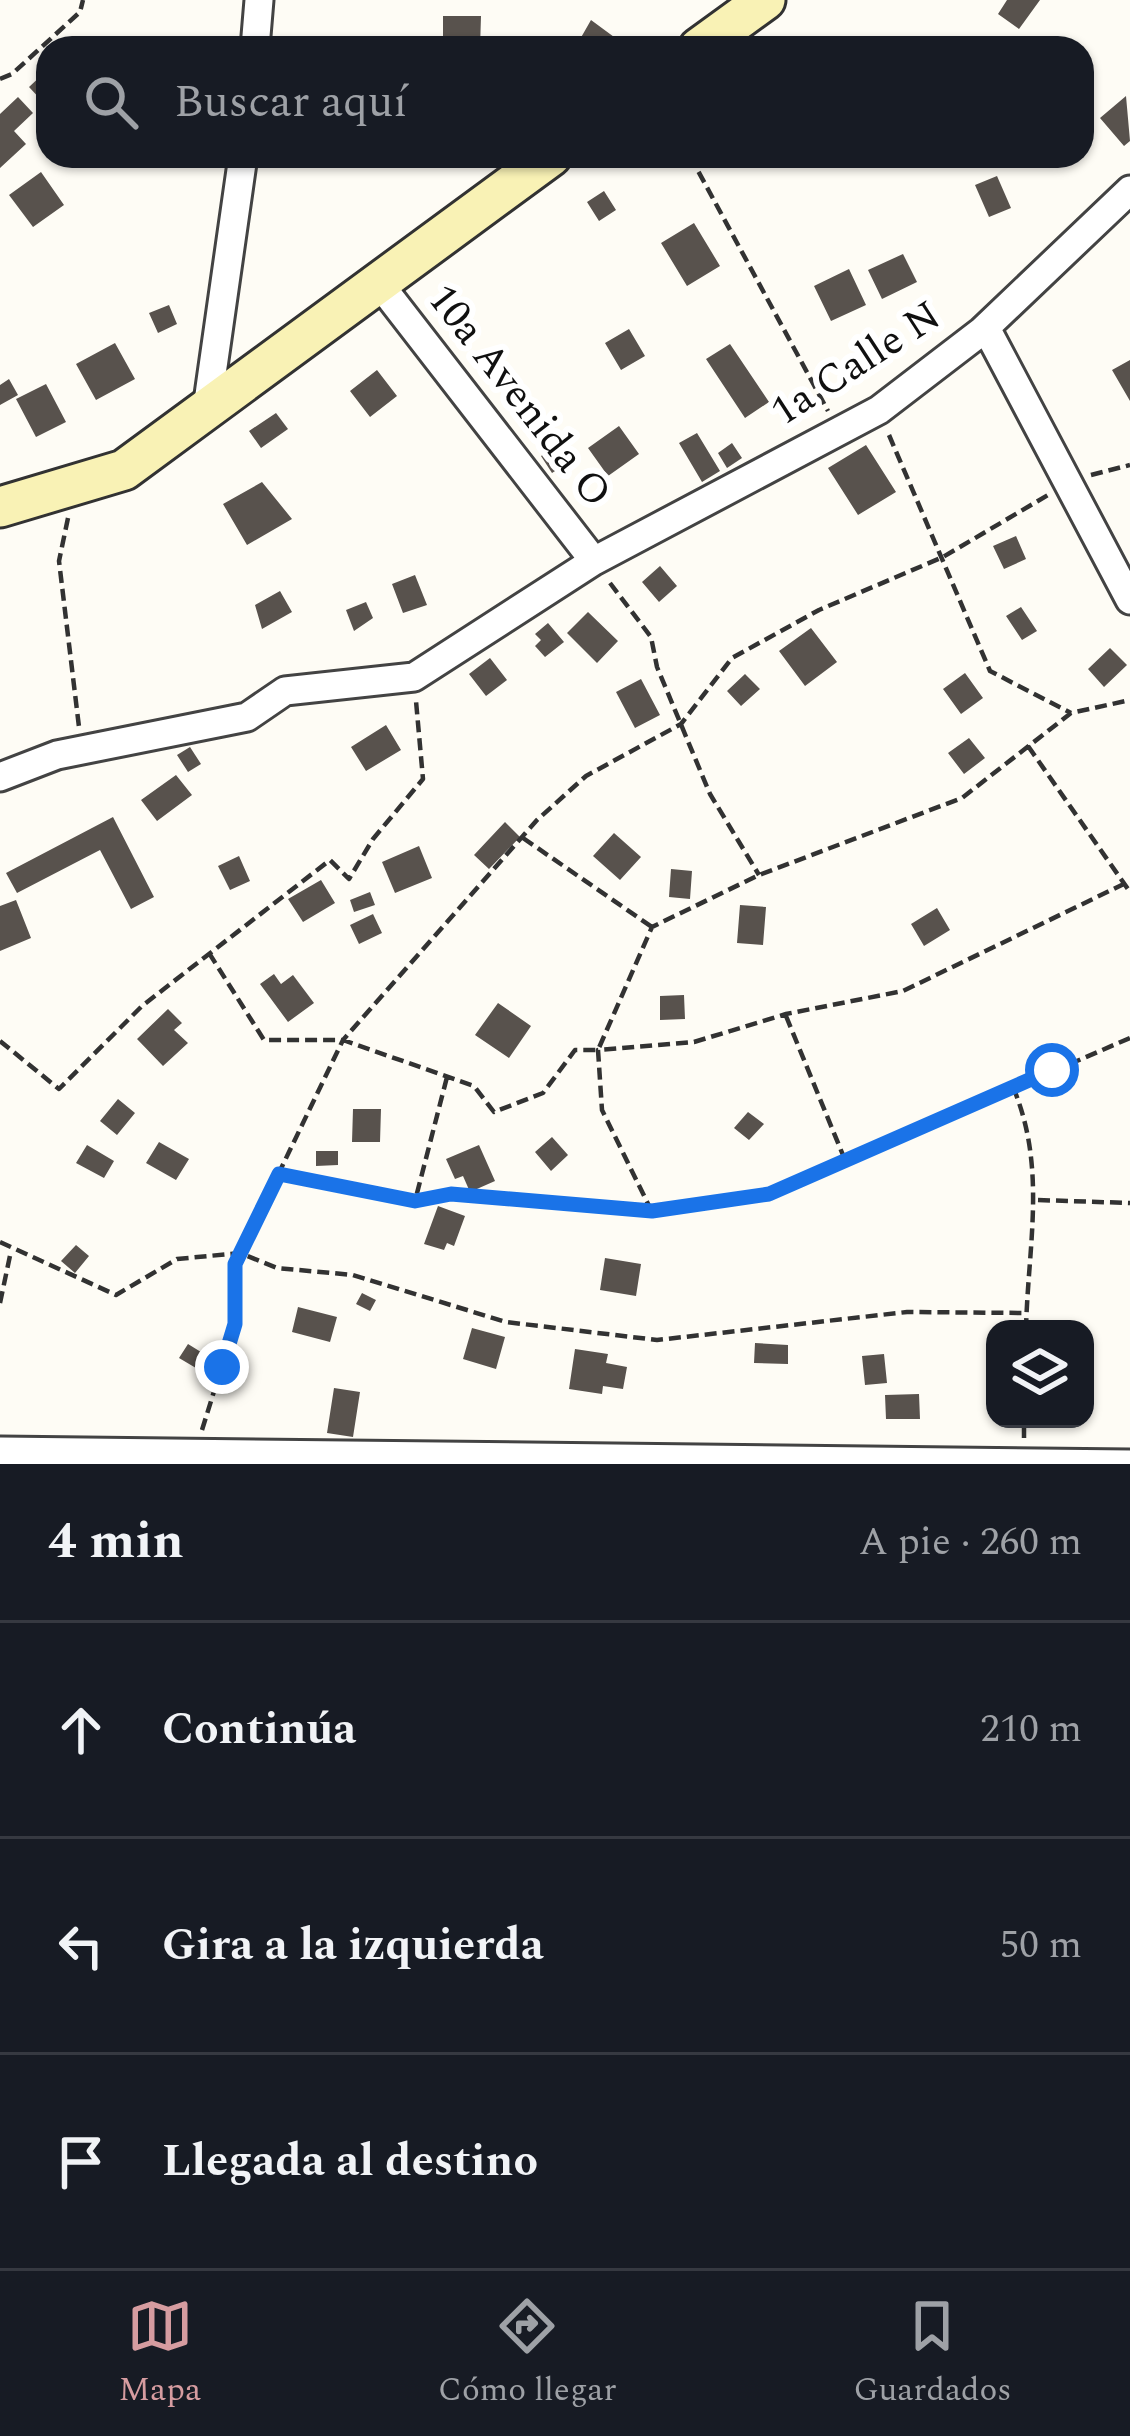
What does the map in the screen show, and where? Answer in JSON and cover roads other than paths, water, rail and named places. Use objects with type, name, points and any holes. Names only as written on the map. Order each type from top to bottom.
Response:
[{"type":"street","points":[[256,36],[259,0]]},
{"type":"street","points":[[716,36],[765,0]]},
{"type":"street","points":[[207,409],[241,168]]},
{"type":"street","points":[[0,507],[124,470],[535,168]]},
{"type":"street","name":"1a Calle N","points":[[0,777],[82,750],[247,718],[285,691],[414,677],[594,561],[879,410],[986,328],[1130,190]]},
{"type":"street","name":"10a Avenida O","points":[[378,282],[594,561]]},
{"type":"street","points":[[986,328],[1130,600]]},
{"type":"street","points":[[0,1451],[1130,1464]]}]
